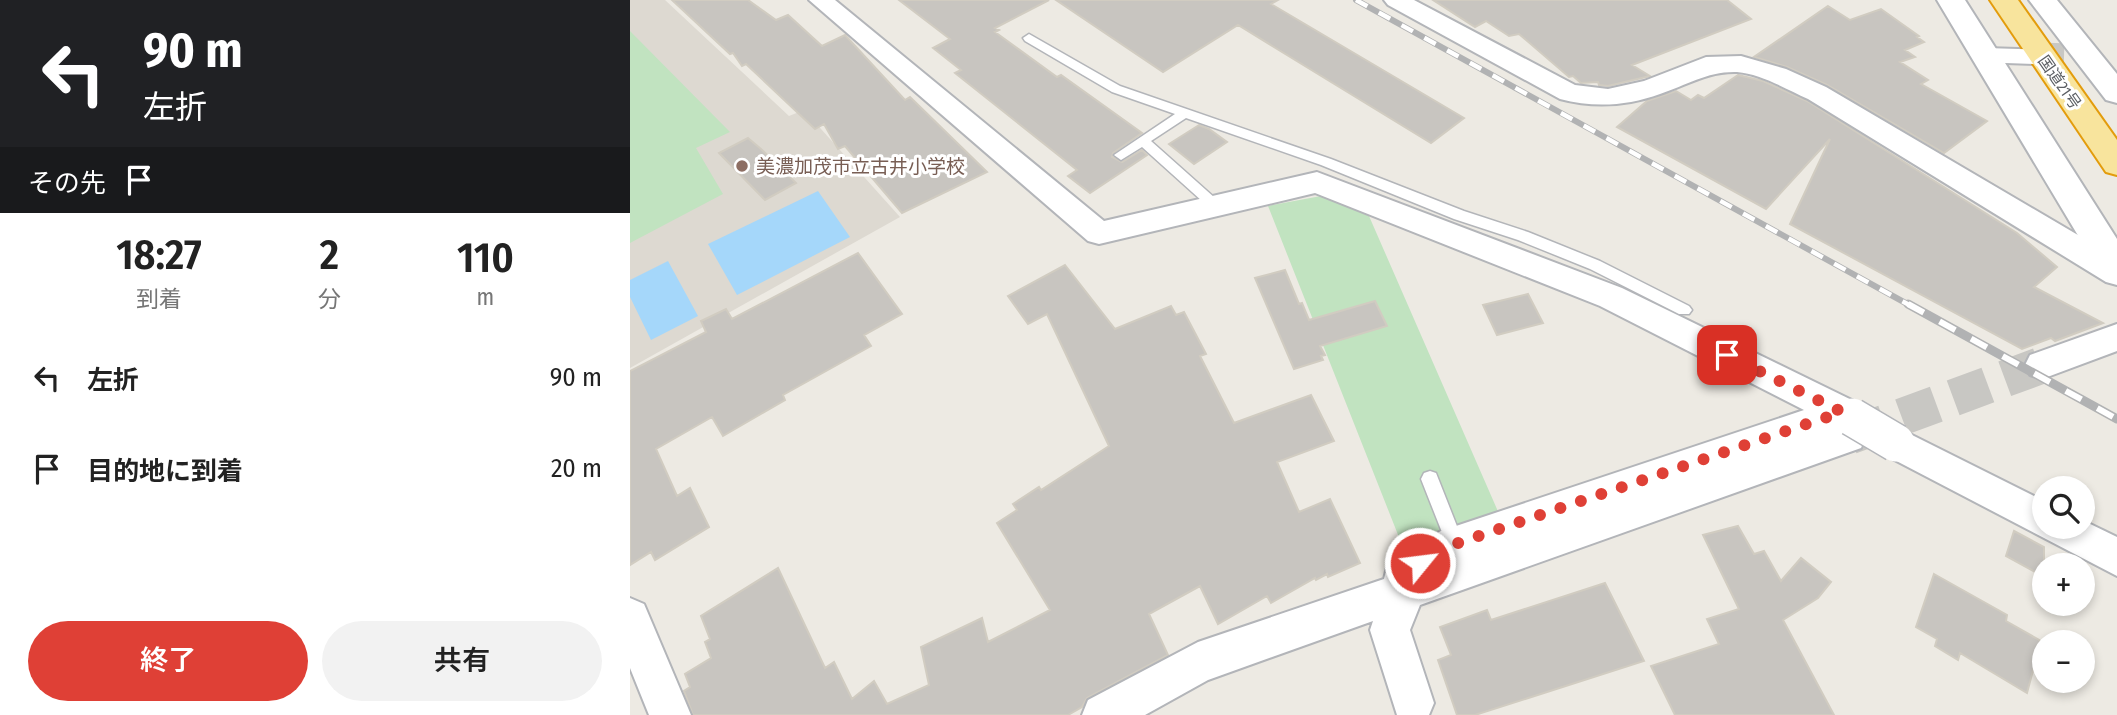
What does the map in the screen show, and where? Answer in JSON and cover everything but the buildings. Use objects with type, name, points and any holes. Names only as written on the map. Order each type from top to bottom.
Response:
[{"type":"highway","name":"国道21号","points":[[2004,0],[2117,164]]},
{"type":"highway","name":"国道21号","points":[[2021,0],[2117,138]]},
{"type":"street","points":[[821,0],[1099,233],[1317,183],[1611,297],[1847,422],[1896,443],[2032,514]]},
{"type":"street","points":[[1396,0],[1569,93],[1608,98],[1651,88],[1706,65],[1741,64],[1768,48]]},
{"type":"street","points":[[1951,0],[2117,271]]},
{"type":"street","points":[[2043,0],[2079,57],[2117,93]]},
{"type":"street","points":[[1705,44],[1741,64],[1777,75],[1817,93],[2117,271]]},
{"type":"street","points":[[1986,55],[2037,56]]},
{"type":"street","points":[[2042,365],[2117,337]]},
{"type":"street","points":[[1413,703],[1390,630],[1405,592],[1403,573],[1455,544],[1847,422]]},
{"type":"street","points":[[1103,715],[1198,663],[1405,592],[1847,422]]},
{"type":"street","points":[[2081,539],[2117,557]]},
{"type":"street","points":[[630,618],[670,715]]},
{"type":"lane","points":[[1029,38],[1116,89],[1523,236],[1595,265],[1684,310]]},
{"type":"lane","points":[[1121,155],[1185,113]]},
{"type":"lane","points":[[1143,141],[1217,206]]},
{"type":"lane","points":[[1430,479],[1455,544]]},
{"type":"shaded area","name":"美濃加茂市立古井小学校","points":[[630,0],[665,0],[789,116],[804,110],[900,217],[630,368]]},
{"type":"green space","points":[[630,31],[730,132],[696,148],[723,194],[630,243]]},
{"type":"green space","points":[[1321,196],[1369,216],[1500,516],[1406,555],[1268,206]]},
{"type":"water","points":[[818,191],[850,237],[737,295],[708,244]]},
{"type":"water","points":[[668,261],[698,316],[651,340],[630,297],[630,280]]},
{"type":"tunnel","points":[[2037,56],[2073,57]]},
{"type":"tunnel","points":[[1850,436],[2042,365]]},
{"type":"railway","points":[[1356,0],[1911,306]]},
{"type":"railway","points":[[1908,304],[2117,419]]},
{"type":"place","name":"美濃加茂市立古井小学校","points":[[742,166]]},
{"type":"route","points":[[1420,563],[1455,544],[1842,412],[1727,355]]}]
